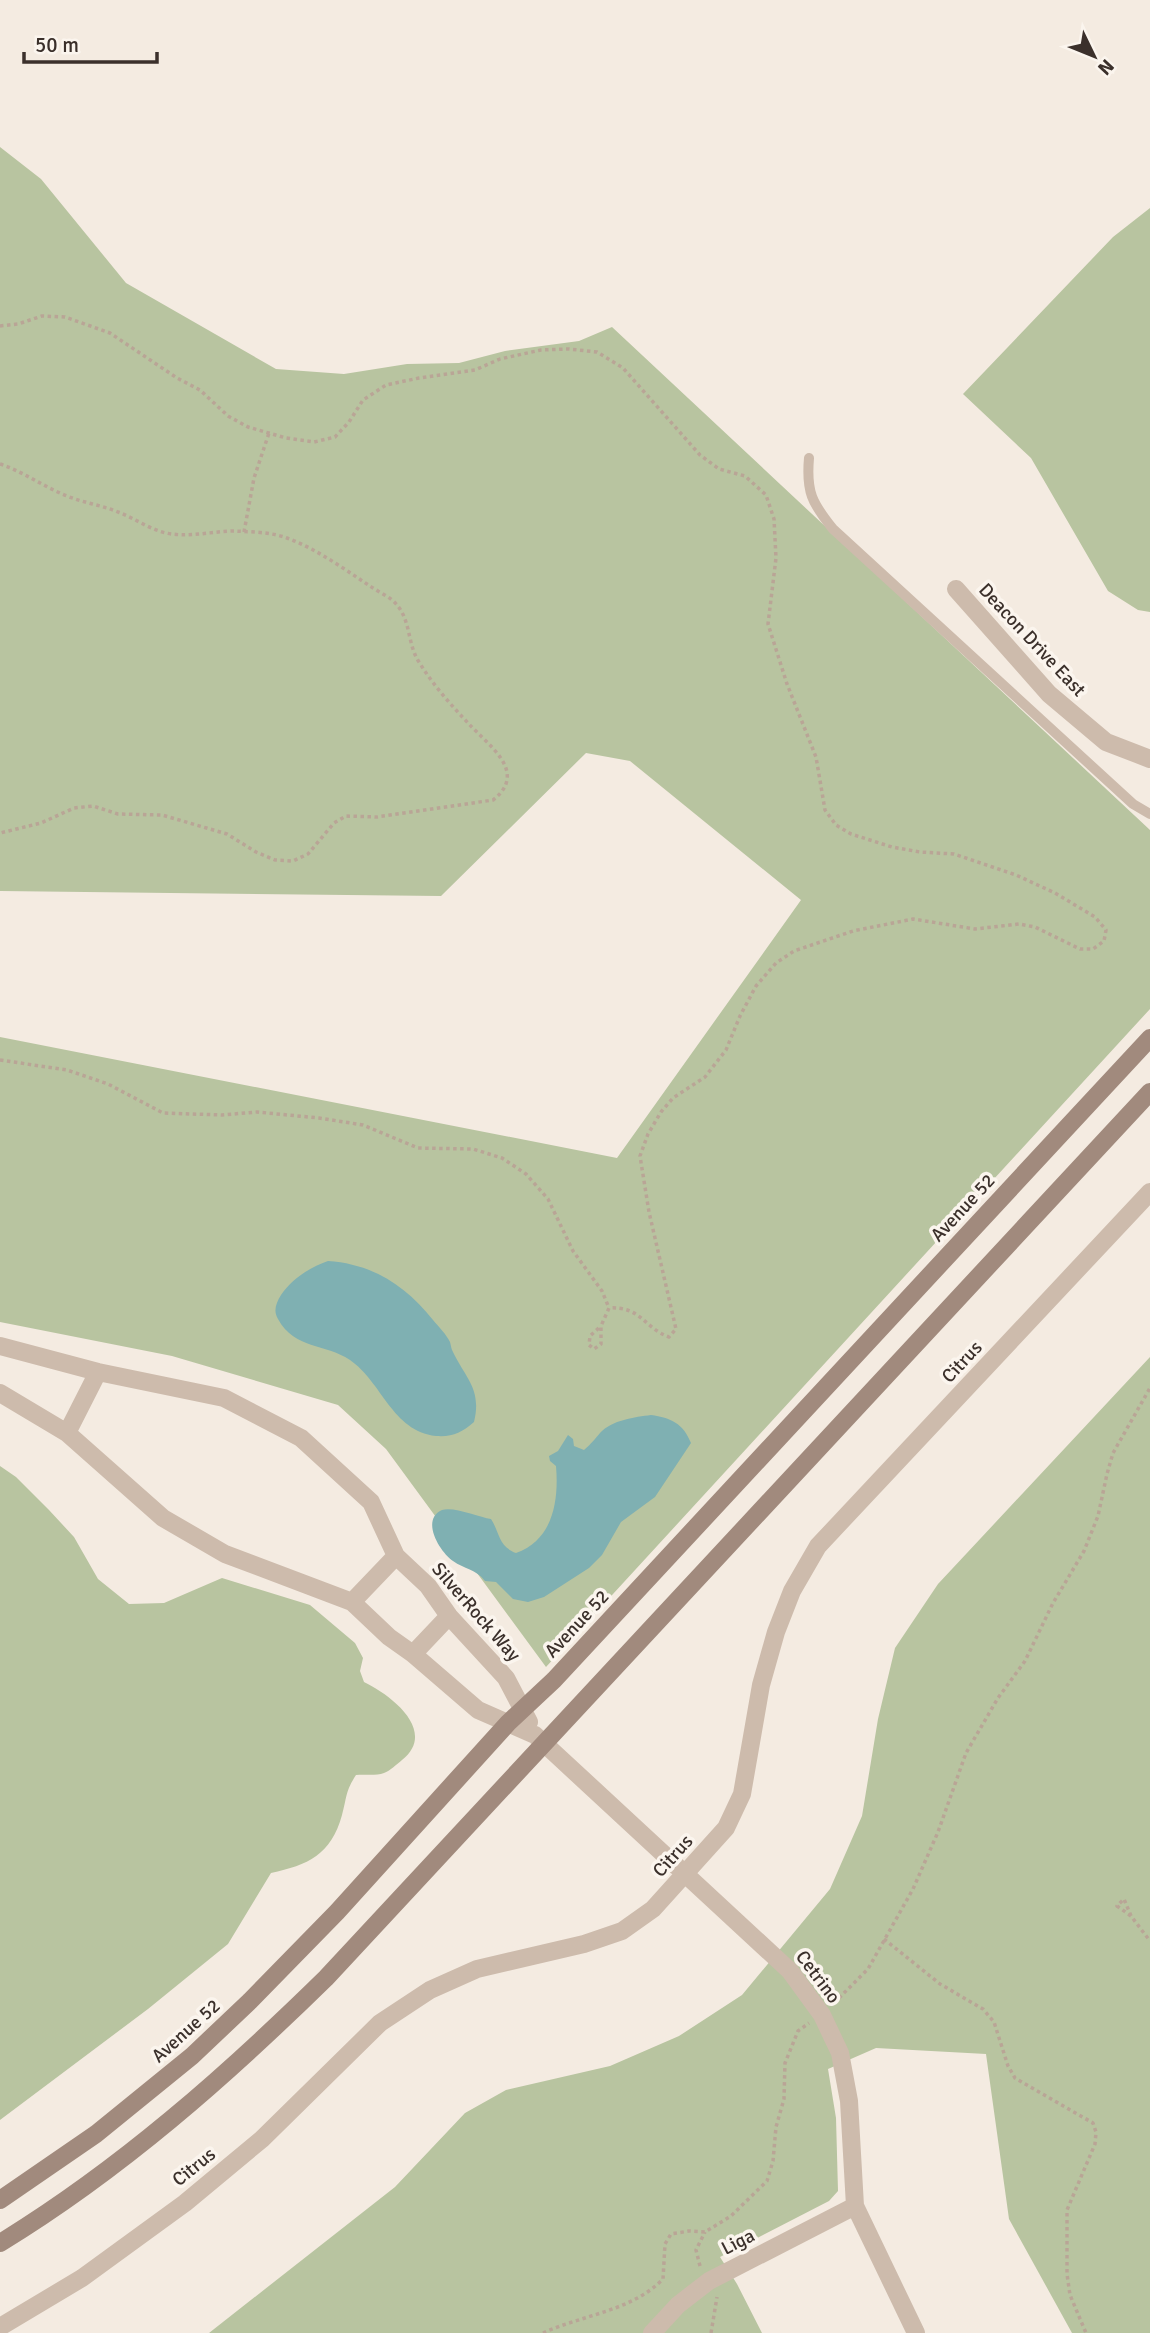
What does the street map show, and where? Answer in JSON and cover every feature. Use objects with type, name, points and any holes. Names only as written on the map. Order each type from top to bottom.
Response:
[{"type":"main road","name":"Avenue 52","points":[[0,2200],[86,2141],[146,2095],[221,2029],[337,1912],[508,1723],[554,1681],[1150,1038]]},
{"type":"main road","points":[[0,2243],[106,2172],[198,2098],[326,1978],[540,1739],[1150,1093]]},
{"type":"street","name":"Deacon Drive East","points":[[956,589],[1049,694],[1106,742],[1150,760]]},
{"type":"street","name":"Citrus","points":[[0,2327],[82,2278],[185,2203],[262,2139],[333,2066],[380,2023],[430,1990],[477,1969],[584,1944],[622,1931],[653,1909],[726,1828],[742,1794],[761,1685],[776,1632],[792,1591],[818,1546],[1150,1192]]},
{"type":"street","name":"SilverRock Way","points":[[0,1346],[97,1372],[225,1398],[301,1438],[371,1502],[396,1556],[428,1586],[449,1616],[506,1678],[540,1739]]},
{"type":"street","points":[[67,1433],[97,1372]]},
{"type":"street","points":[[0,1393],[67,1433],[163,1518],[225,1554],[352,1602],[389,1637],[478,1710],[540,1739]]},
{"type":"street","points":[[352,1602],[396,1556]]},
{"type":"street","points":[[413,1654],[449,1616]]},
{"type":"street","name":"Cetrino","points":[[540,1739],[790,1971],[822,2015],[840,2053],[849,2101],[855,2206],[916,2333]]},
{"type":"street","name":"Liga","points":[[652,2333],[678,2305],[709,2281],[855,2206]]},
{"type":"lane","points":[[809,458],[807,479],[814,506],[833,529],[1133,804],[1150,814]]},
{"type":"path","points":[[0,326],[18,324],[42,316],[65,317],[110,333],[177,379],[200,390],[228,416],[247,427],[314,442],[335,437],[349,422],[363,400],[386,385],[475,370],[500,359],[541,350],[597,352],[623,368],[700,455],[719,468],[745,476],[766,495],[774,519],[776,558],[768,624],[816,757],[825,810],[836,825],[851,834],[892,847],[954,854],[1016,875],[1096,917],[1106,930],[1104,941],[1093,949],[1080,948],[1035,928],[1018,924],[975,929],[913,919],[853,931],[794,951],[776,962],[756,986],[726,1050],[705,1077],[673,1098],[661,1112],[648,1134],[640,1156],[649,1212],[676,1329],[669,1337],[636,1313],[623,1307],[609,1308]]},
{"type":"path","points":[[244,532],[254,478],[269,433]]},
{"type":"path","points":[[0,464],[64,495],[117,511],[167,533],[193,535],[214,531],[244,532],[286,538],[345,568],[392,600],[402,612],[409,624],[417,660],[447,700],[498,752],[506,766],[507,780],[503,792],[493,800],[416,813],[377,817],[345,816],[334,822],[308,854],[293,861],[275,860],[227,834],[162,815],[118,814],[93,806],[74,808],[41,823],[0,833]]},
{"type":"path","points":[[0,1060],[67,1070],[107,1084],[163,1113],[222,1115],[257,1112],[319,1118],[363,1125],[418,1148],[473,1149],[502,1158],[526,1174],[548,1199],[573,1251],[602,1291],[609,1308],[601,1326],[590,1336],[589,1345],[594,1349],[601,1344],[601,1326]]},
{"type":"path","points":[[543,2333],[604,2312],[655,2287],[663,2279],[665,2244],[671,2234],[705,2232],[731,2216],[766,2181],[773,2161],[776,2127],[785,2099],[785,2063],[798,2031],[822,2015],[868,1969],[913,1889],[938,1832],[966,1754],[998,1698],[1026,1661],[1053,1603],[1084,1550],[1098,1516],[1114,1453],[1150,1388]]},
{"type":"path","points":[[1131,1916],[1117,1906],[1125,1899],[1131,1916],[1150,1941]]},
{"type":"path","points":[[884,1939],[940,1984],[983,2009],[995,2022],[1009,2066],[1016,2078],[1093,2123],[1096,2132],[1095,2144],[1067,2210],[1067,2274],[1070,2295],[1086,2333]]},
{"type":"green space","points":[[0,147],[41,179],[126,283],[276,369],[344,374],[407,364],[459,363],[505,351],[579,341],[612,327],[1150,830],[1150,1009],[546,1667],[386,1449],[338,1405],[172,1356],[0,1322],[0,1037],[617,1158],[801,900],[630,761],[586,753],[441,896],[0,891]]},
{"type":"green space","points":[[1150,208],[1150,612],[1138,610],[1108,591],[1031,458],[963,394],[1113,237]]},
{"type":"green space","points":[[1150,1357],[1150,2333],[1072,2333],[1009,2219],[986,2054],[876,2048],[828,2069],[836,2118],[838,2191],[829,2201],[720,2257],[762,2333],[209,2333],[395,2187],[465,2113],[506,2090],[610,2066],[679,2036],[742,1995],[830,1889],[862,1816],[878,1719],[895,1648],[938,1584]]},
{"type":"green space","points":[[0,1466],[16,1477],[49,1510],[74,1537],[98,1579],[129,1604],[164,1603],[222,1578],[310,1605],[355,1643],[363,1658],[360,1671],[364,1682],[386,1696],[407,1715],[415,1737],[412,1749],[389,1771],[356,1775],[331,1840],[307,1862],[271,1873],[228,1944],[148,2009],[0,2120]]},
{"type":"water","points":[[328,1261],[374,1272],[400,1287],[423,1308],[450,1342],[452,1351],[471,1385],[476,1401],[474,1422],[461,1432],[447,1436],[421,1432],[398,1416],[371,1380],[350,1360],[302,1341],[285,1329],[276,1313],[281,1295],[302,1274]]},
{"type":"water","points":[[651,1415],[675,1423],[691,1443],[655,1497],[621,1522],[602,1555],[589,1568],[544,1597],[528,1602],[513,1599],[496,1582],[485,1581],[478,1574],[453,1561],[438,1544],[432,1528],[433,1521],[436,1515],[447,1509],[491,1519],[503,1543],[516,1553],[528,1547],[546,1529],[551,1518],[557,1479],[556,1466],[549,1456],[558,1451],[568,1435],[573,1439],[574,1446],[584,1450],[611,1425]]}]
